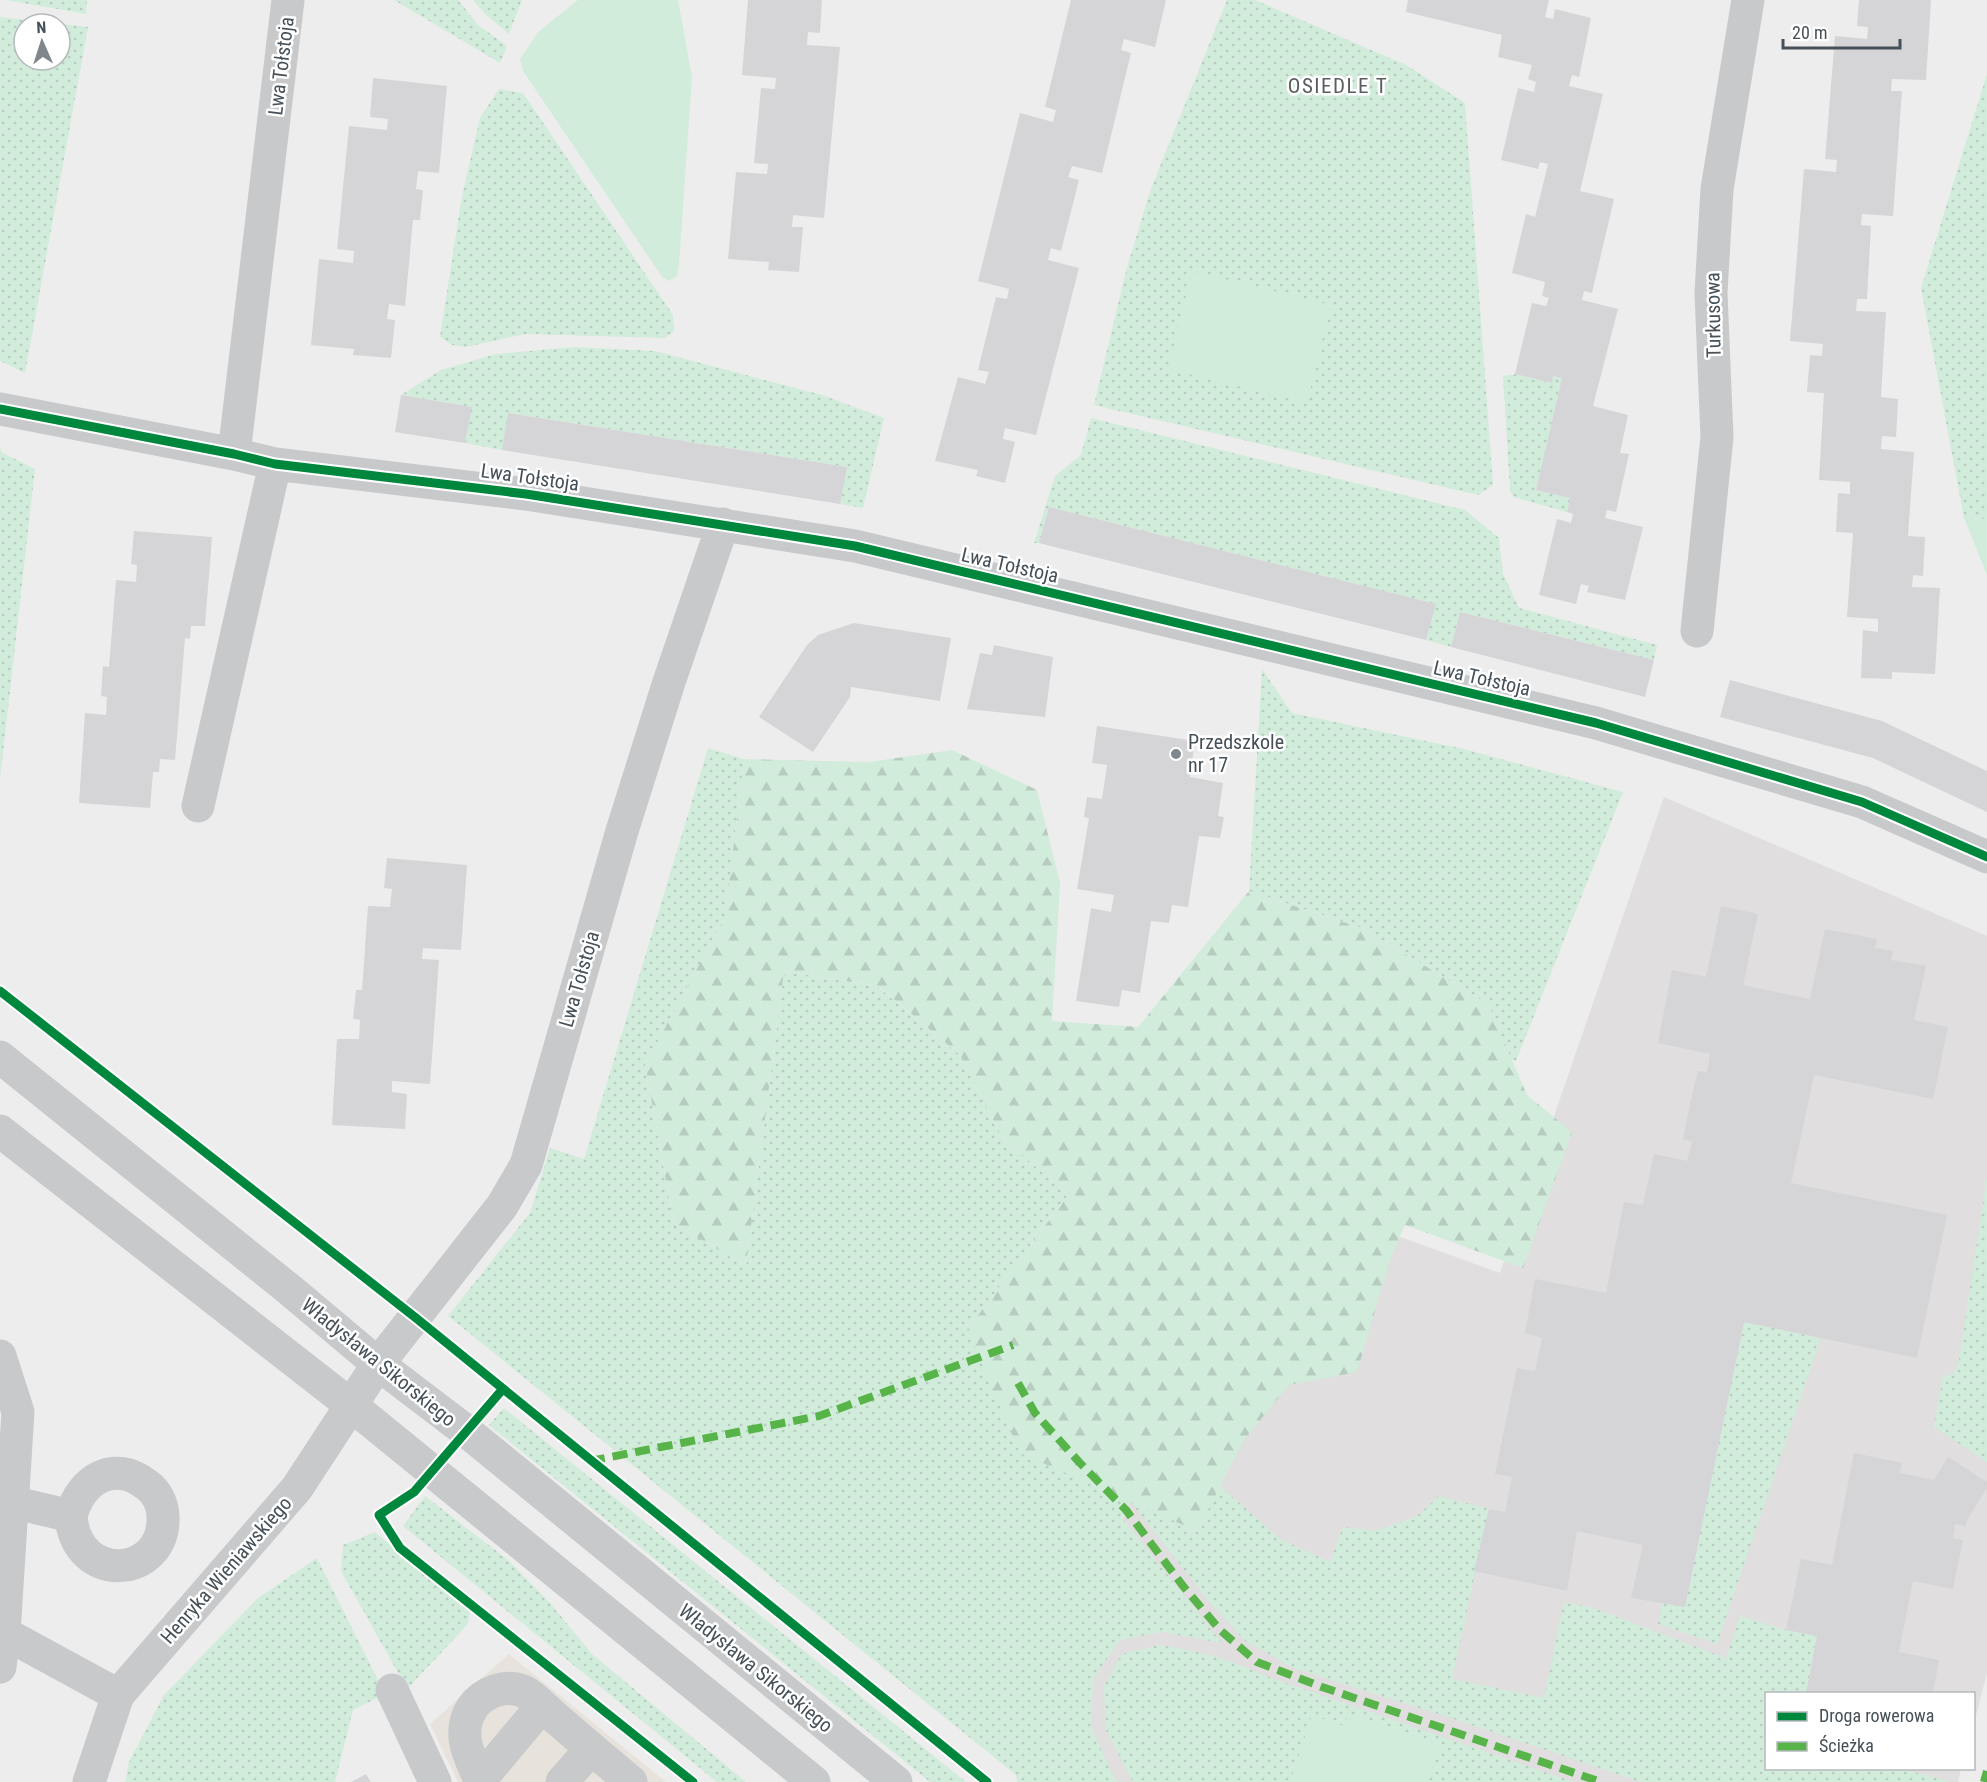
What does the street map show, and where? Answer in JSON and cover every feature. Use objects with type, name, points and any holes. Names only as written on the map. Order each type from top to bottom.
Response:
[{"type":"street","name":"Lwa Tołstoja","points":[[234,454],[288,0]]},
{"type":"street","name":"Turkusowa","points":[[1697,631],[1717,437],[1711,292],[1717,189],[1747,0]]},
{"type":"street","name":"Lwa Tołstoja","points":[[0,410],[234,454],[274,464],[501,490],[855,546],[1596,723],[1862,802],[1987,857]]},
{"type":"street","points":[[198,806],[274,464]]},
{"type":"street","name":"Lwa Tołstoja","points":[[378,1364],[502,1206],[526,1165],[622,831],[669,682],[723,524]]},
{"type":"street","name":"Władysława Sikorskiego","points":[[0,1057],[290,1290],[378,1364],[466,1431],[896,1782]]},
{"type":"street","points":[[0,1131],[352,1406],[814,1782]]},
{"type":"street","points":[[0,1356],[18,1412],[0,1667]]},
{"type":"street","name":"Henryka Wieniawskiego","points":[[89,1782],[118,1695],[297,1488],[378,1364]]},
{"type":"street","points":[[12,1502],[71,1516]]},
{"type":"street","points":[[4,1633],[118,1695]]},
{"type":"street","points":[[550,1713],[489,1781],[467,1751],[464,1734],[467,1720],[476,1703],[487,1694],[501,1689],[525,1692],[550,1713],[609,1770]]},
{"type":"street","points":[[392,1690],[435,1782]]},
{"type":"street","points":[[562,1782],[609,1770]]},
{"type":"shaded area","points":[[1664,797],[1987,936],[1987,1673],[1975,1719],[1975,1692],[1765,1692],[1765,1770],[1961,1770],[1958,1782],[1026,1782],[1017,1775],[1260,1186],[1500,1273]]},
{"type":"shaded area","points":[[509,1654],[666,1782],[458,1782],[430,1724]]},
{"type":"green space","points":[[6,0],[87,0],[86,14]]},
{"type":"green space","points":[[394,0],[458,0],[478,25],[507,46],[500,63]]},
{"type":"green space","points":[[473,0],[522,0],[509,34],[485,14]]},
{"type":"green space","points":[[578,0],[678,0],[692,77],[679,265],[677,276],[669,281],[662,277],[523,71],[520,59],[538,32]]},
{"type":"green space","points":[[1227,0],[1255,0],[1406,65],[1465,103],[1493,485],[1478,495],[1094,405],[1126,271],[1150,191]]},
{"type":"green space","points":[[0,17],[12,18],[12,72],[72,72],[72,25],[88,27],[25,373],[0,361]]},
{"type":"green space","points":[[1987,74],[1987,519],[1964,518],[1921,288]]},
{"type":"green space","points":[[499,89],[523,93],[673,315],[674,331],[665,338],[525,334],[466,347],[452,345],[440,337],[462,196],[480,118]]},
{"type":"green space","points":[[1192,271],[1331,305],[1307,403],[1168,369]]},
{"type":"green space","points":[[573,347],[655,351],[822,395],[884,418],[863,508],[840,504],[846,467],[509,413],[502,450],[465,443],[471,407],[401,395],[441,370],[496,354]]},
{"type":"green space","points":[[1515,374],[1551,383],[1553,376],[1562,378],[1536,490],[1570,498],[1567,512],[1513,497],[1510,490],[1503,376]]},
{"type":"green space","points":[[1091,418],[1465,510],[1499,538],[1503,574],[1519,608],[1657,645],[1654,660],[1460,612],[1451,647],[1426,640],[1435,604],[1049,507],[1039,543],[1034,543],[1055,476],[1081,455]]},
{"type":"green space","points":[[0,444],[1,452],[35,469],[0,779]]},
{"type":"green space","points":[[1964,518],[1987,519],[1987,575]]},
{"type":"green space","points":[[1262,669],[1292,713],[1464,749],[1623,792],[1516,1061],[1511,1059],[1488,1004],[1362,928],[1249,891]]},
{"type":"green space","points":[[708,748],[744,759],[725,917],[645,1065],[674,1224],[746,1266],[784,971],[877,986],[960,1055],[1002,1137],[1068,1195],[967,1330],[1197,1531],[1220,1486],[1280,1539],[1330,1562],[1343,1527],[1374,1531],[1416,1517],[1439,1496],[1489,1509],[1452,1679],[1544,1698],[1564,1602],[1593,1608],[1726,1658],[1740,1616],[1786,1630],[1817,1636],[1806,1692],[1765,1692],[1765,1770],[1907,1770],[1951,1782],[1641,1782],[1293,1668],[1244,1640],[1208,1600],[1130,1501],[1122,1518],[1222,1643],[1162,1632],[1120,1640],[1093,1679],[1091,1727],[1118,1782],[1017,1782],[1016,1775],[448,1316],[530,1213],[550,1148],[584,1159]]},
{"type":"green space","points":[[952,750],[1037,790],[1060,883],[1052,1021],[1138,1027],[1249,891],[1362,928],[1488,1004],[1527,1095],[1572,1132],[1523,1268],[1405,1225],[1389,1262],[1357,1372],[1289,1385],[1244,1440],[1197,1531],[1020,1453],[967,1330],[1068,1195],[1002,1137],[960,1055],[878,986],[784,971],[746,1266],[674,1224],[645,1065],[725,917],[744,759],[869,762]]},
{"type":"green space","points":[[1987,1178],[1987,1462],[1934,1427],[1943,1377],[1952,1374],[1958,1366]]},
{"type":"green space","points":[[1744,1322],[1821,1338],[1717,1644],[1658,1624],[1662,1603],[1685,1607]]},
{"type":"green space","points":[[504,1408],[966,1782],[930,1782],[489,1425]]},
{"type":"green space","points":[[425,1496],[508,1560],[550,1603],[592,1654],[746,1782],[717,1782],[403,1526]]},
{"type":"green space","points":[[375,1532],[470,1611],[468,1624],[407,1689],[341,1571],[343,1545]]},
{"type":"green space","points":[[317,1558],[385,1694],[353,1710],[335,1782],[125,1782],[129,1762],[164,1695],[258,1598]]},
{"type":"green space","points":[[1159,1645],[1227,1660],[1266,1676],[1574,1782],[1133,1782],[1106,1730],[1104,1686],[1122,1654]]},
{"type":"green space","points":[[1348,1714],[1440,1745],[1427,1782],[1290,1782],[1312,1715],[1344,1726]]},
{"type":"building","points":[[748,0],[822,0],[820,33],[808,32],[807,45],[840,47],[824,218],[793,215],[792,227],[803,227],[799,272],[768,270],[769,262],[728,259],[736,172],[767,174],[768,164],[754,163],[761,88],[775,89],[776,78],[742,75]]},
{"type":"building","points":[[1071,0],[1166,0],[1155,47],[1124,39],[1121,50],[1131,53],[1102,173],[1072,166],[1068,177],[1079,180],[1061,251],[1051,248],[1048,260],[1079,268],[1036,435],[1005,428],[1003,439],[1015,442],[1005,483],[976,476],[978,470],[935,461],[958,377],[985,384],[989,372],[978,370],[996,297],[1007,299],[1009,289],[978,281],[1020,113],[1053,122],[1056,110],[1045,107]]},
{"type":"building","points":[[1408,0],[1549,0],[1545,17],[1553,19],[1555,9],[1591,18],[1579,77],[1572,75],[1569,86],[1603,94],[1580,191],[1614,199],[1592,293],[1584,291],[1582,300],[1618,309],[1593,406],[1628,415],[1620,453],[1629,454],[1616,512],[1607,510],[1605,518],[1643,527],[1625,600],[1587,592],[1589,586],[1581,584],[1576,604],[1539,595],[1557,519],[1571,523],[1573,514],[1567,512],[1570,498],[1536,490],[1562,378],[1553,376],[1552,383],[1515,374],[1532,303],[1546,306],[1549,298],[1542,296],[1545,282],[1512,273],[1526,214],[1535,217],[1548,164],[1540,162],[1538,169],[1501,160],[1518,88],[1534,92],[1536,82],[1528,79],[1532,65],[1498,57],[1502,35],[1406,12]]},
{"type":"building","points":[[1859,0],[1931,0],[1926,80],[1892,79],[1891,91],[1902,91],[1893,216],[1862,214],[1861,225],[1871,226],[1867,299],[1857,299],[1856,311],[1886,312],[1881,397],[1898,399],[1896,437],[1882,436],[1881,449],[1914,452],[1908,536],[1925,537],[1923,576],[1913,575],[1912,587],[1940,588],[1935,674],[1892,672],[1892,679],[1861,678],[1863,630],[1878,632],[1878,619],[1847,617],[1853,533],[1836,532],[1838,493],[1850,494],[1850,482],[1819,480],[1824,393],[1807,392],[1810,355],[1822,356],[1823,344],[1790,341],[1804,169],[1836,172],[1837,160],[1825,159],[1835,36],[1867,39],[1868,27],[1857,26]]},
{"type":"building","points":[[373,78],[447,86],[439,173],[418,171],[416,189],[423,190],[420,220],[413,220],[405,306],[389,304],[387,319],[395,320],[391,358],[353,355],[354,349],[311,345],[319,259],[353,263],[354,251],[337,249],[349,126],[387,130],[388,119],[370,117]]},
{"type":"building","points":[[401,395],[472,407],[465,443],[395,432]]},
{"type":"building","points":[[508,413],[847,467],[840,504],[502,450]]},
{"type":"building","points":[[1049,507],[1436,604],[1426,640],[1039,543]]},
{"type":"building","points":[[134,531],[212,537],[205,626],[191,626],[190,639],[185,638],[175,760],[160,759],[159,772],[153,772],[150,808],[79,803],[85,713],[106,715],[107,697],[101,696],[103,666],[109,667],[116,580],[136,582],[137,565],[131,564]]},
{"type":"building","points":[[1460,612],[1654,660],[1645,697],[1451,647]]},
{"type":"building","points":[[854,623],[951,638],[940,701],[851,687],[850,697],[813,752],[759,717],[807,645],[818,635]]},
{"type":"building","points":[[994,645],[1053,657],[1045,717],[967,709],[980,653],[992,655]]},
{"type":"building","points":[[1730,680],[1882,721],[1987,771],[1987,812],[1873,758],[1720,717]]},
{"type":"building","points":[[1097,726],[1195,741],[1190,777],[1223,783],[1218,816],[1224,817],[1220,838],[1199,836],[1188,907],[1172,905],[1169,923],[1151,921],[1140,993],[1122,990],[1119,1007],[1076,1001],[1091,908],[1111,912],[1114,895],[1077,889],[1089,818],[1084,817],[1087,797],[1102,799],[1107,765],[1092,763]]},
{"type":"building","points":[[387,858],[467,865],[461,950],[423,948],[422,959],[439,960],[430,1084],[392,1081],[392,1092],[407,1094],[405,1129],[332,1125],[337,1039],[359,1039],[360,1020],[353,1019],[356,990],[362,990],[368,906],[390,907],[392,889],[384,888]]},
{"type":"building","points":[[1721,906],[1758,914],[1743,985],[1810,999],[1825,929],[1877,939],[1875,948],[1893,951],[1891,960],[1926,966],[1914,1020],[1948,1027],[1933,1099],[1814,1075],[1791,1183],[1947,1215],[1917,1358],[1744,1322],[1685,1607],[1631,1598],[1643,1545],[1577,1531],[1567,1591],[1474,1571],[1489,1509],[1505,1512],[1512,1477],[1495,1474],[1517,1368],[1535,1371],[1542,1338],[1525,1333],[1535,1279],[1606,1293],[1624,1202],[1643,1205],[1654,1154],[1687,1161],[1692,1141],[1683,1140],[1690,1104],[1698,1071],[1707,1072],[1710,1054],[1658,1043],[1672,970],[1706,977]]},
{"type":"building","points":[[1854,1453],[1902,1463],[1900,1473],[1934,1480],[1948,1457],[1987,1482],[1987,1488],[1967,1520],[1966,1526],[1955,1524],[1953,1538],[1963,1540],[1953,1589],[1913,1581],[1899,1652],[1939,1660],[1933,1692],[1806,1692],[1817,1636],[1786,1630],[1801,1559],[1832,1565]]},
{"type":"building","points":[[366,1774],[371,1782],[351,1782]]},
{"type":"marked path","points":[[590,1461],[819,1416],[1013,1345]]},
{"type":"marked path","points":[[1018,1383],[1035,1413],[1126,1510],[1183,1586],[1220,1630],[1257,1662],[1322,1687],[1601,1782]]},
{"type":"marked path","points":[[1984,1782],[1987,1771]]},
{"type":"cycle path","points":[[0,409],[275,464],[526,494],[855,546],[1596,723],[1862,802],[1987,857]]},
{"type":"cycle path","points":[[0,991],[416,1318],[987,1782]]},
{"type":"cycle path","points":[[502,1390],[414,1492],[379,1515],[400,1548],[693,1782]]},
{"type":"place","name":"Przedszkole nr 17","points":[[1176,754]]},
{"type":"district","name":"OSIEDLE T","points":[[1338,86]]}]
